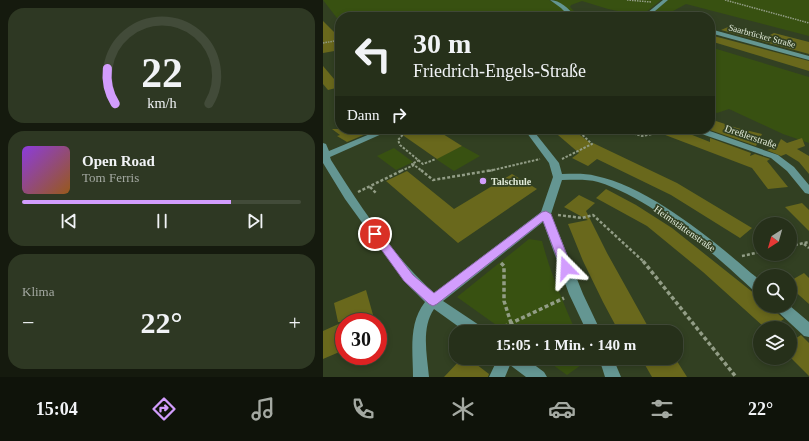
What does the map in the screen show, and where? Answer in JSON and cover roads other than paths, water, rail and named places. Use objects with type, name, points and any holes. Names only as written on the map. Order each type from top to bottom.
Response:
[{"type":"street","points":[[551,0],[563,7],[568,12]]},
{"type":"street","points":[[651,12],[666,0]]},
{"type":"street","name":"Saarbrücker Straße","points":[[715,32],[809,58]]},
{"type":"street","points":[[374,134],[324,151],[349,197],[409,278],[433,300],[467,325]]},
{"type":"street","points":[[421,377],[419,329],[424,313],[433,300],[546,214],[558,177],[555,163],[533,134]]},
{"type":"street","name":"Dreßlerstraße","points":[[711,134],[768,153],[778,158],[787,164],[809,191]]},
{"type":"street","name":"Heimstättenstraße","points":[[558,177],[578,176],[600,180],[631,193],[674,218],[728,259],[753,282]]},
{"type":"street","points":[[546,214],[576,294],[591,325]]},
{"type":"street","points":[[789,313],[809,331]]},
{"type":"street","points":[[497,377],[503,365]]},
{"type":"street","points":[[523,365],[539,377]]},
{"type":"street","points":[[609,365],[613,377]]},
{"type":"place","name":"Talschule","points":[[483,181]]}]
